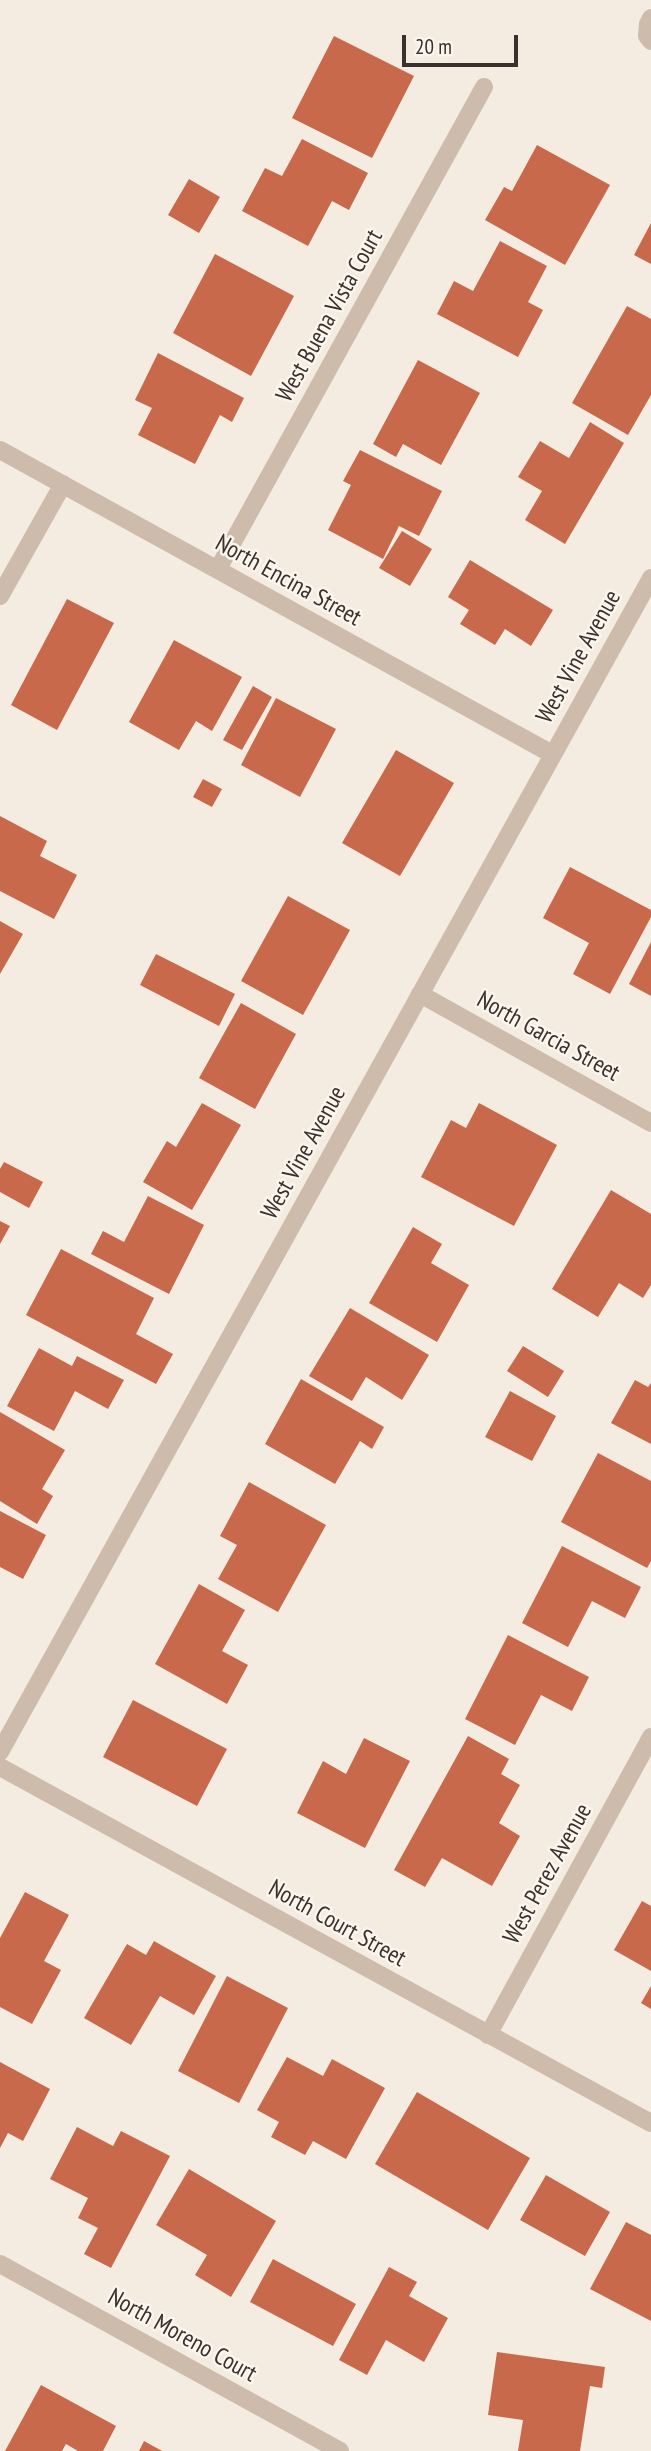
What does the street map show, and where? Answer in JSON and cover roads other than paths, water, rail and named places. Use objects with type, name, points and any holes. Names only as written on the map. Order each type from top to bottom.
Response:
[{"type":"street","points":[[651,18],[647,36],[651,41]]},
{"type":"street","name":"West Buena Vista Court","points":[[218,569],[484,87]]},
{"type":"street","name":"North Encina Street","points":[[0,450],[552,754]]},
{"type":"street","points":[[0,596],[63,484]]},
{"type":"street","name":"West Vine Avenue","points":[[0,1752],[651,578]]},
{"type":"street","name":"North Garcia Street","points":[[420,994],[651,1123]]},
{"type":"street","name":"West Perez Avenue","points":[[488,2035],[651,1737]]},
{"type":"street","name":"North Court Street","points":[[0,1767],[651,2123]]},
{"type":"street","name":"North Moreno Court","points":[[0,2264],[340,2451]]}]
